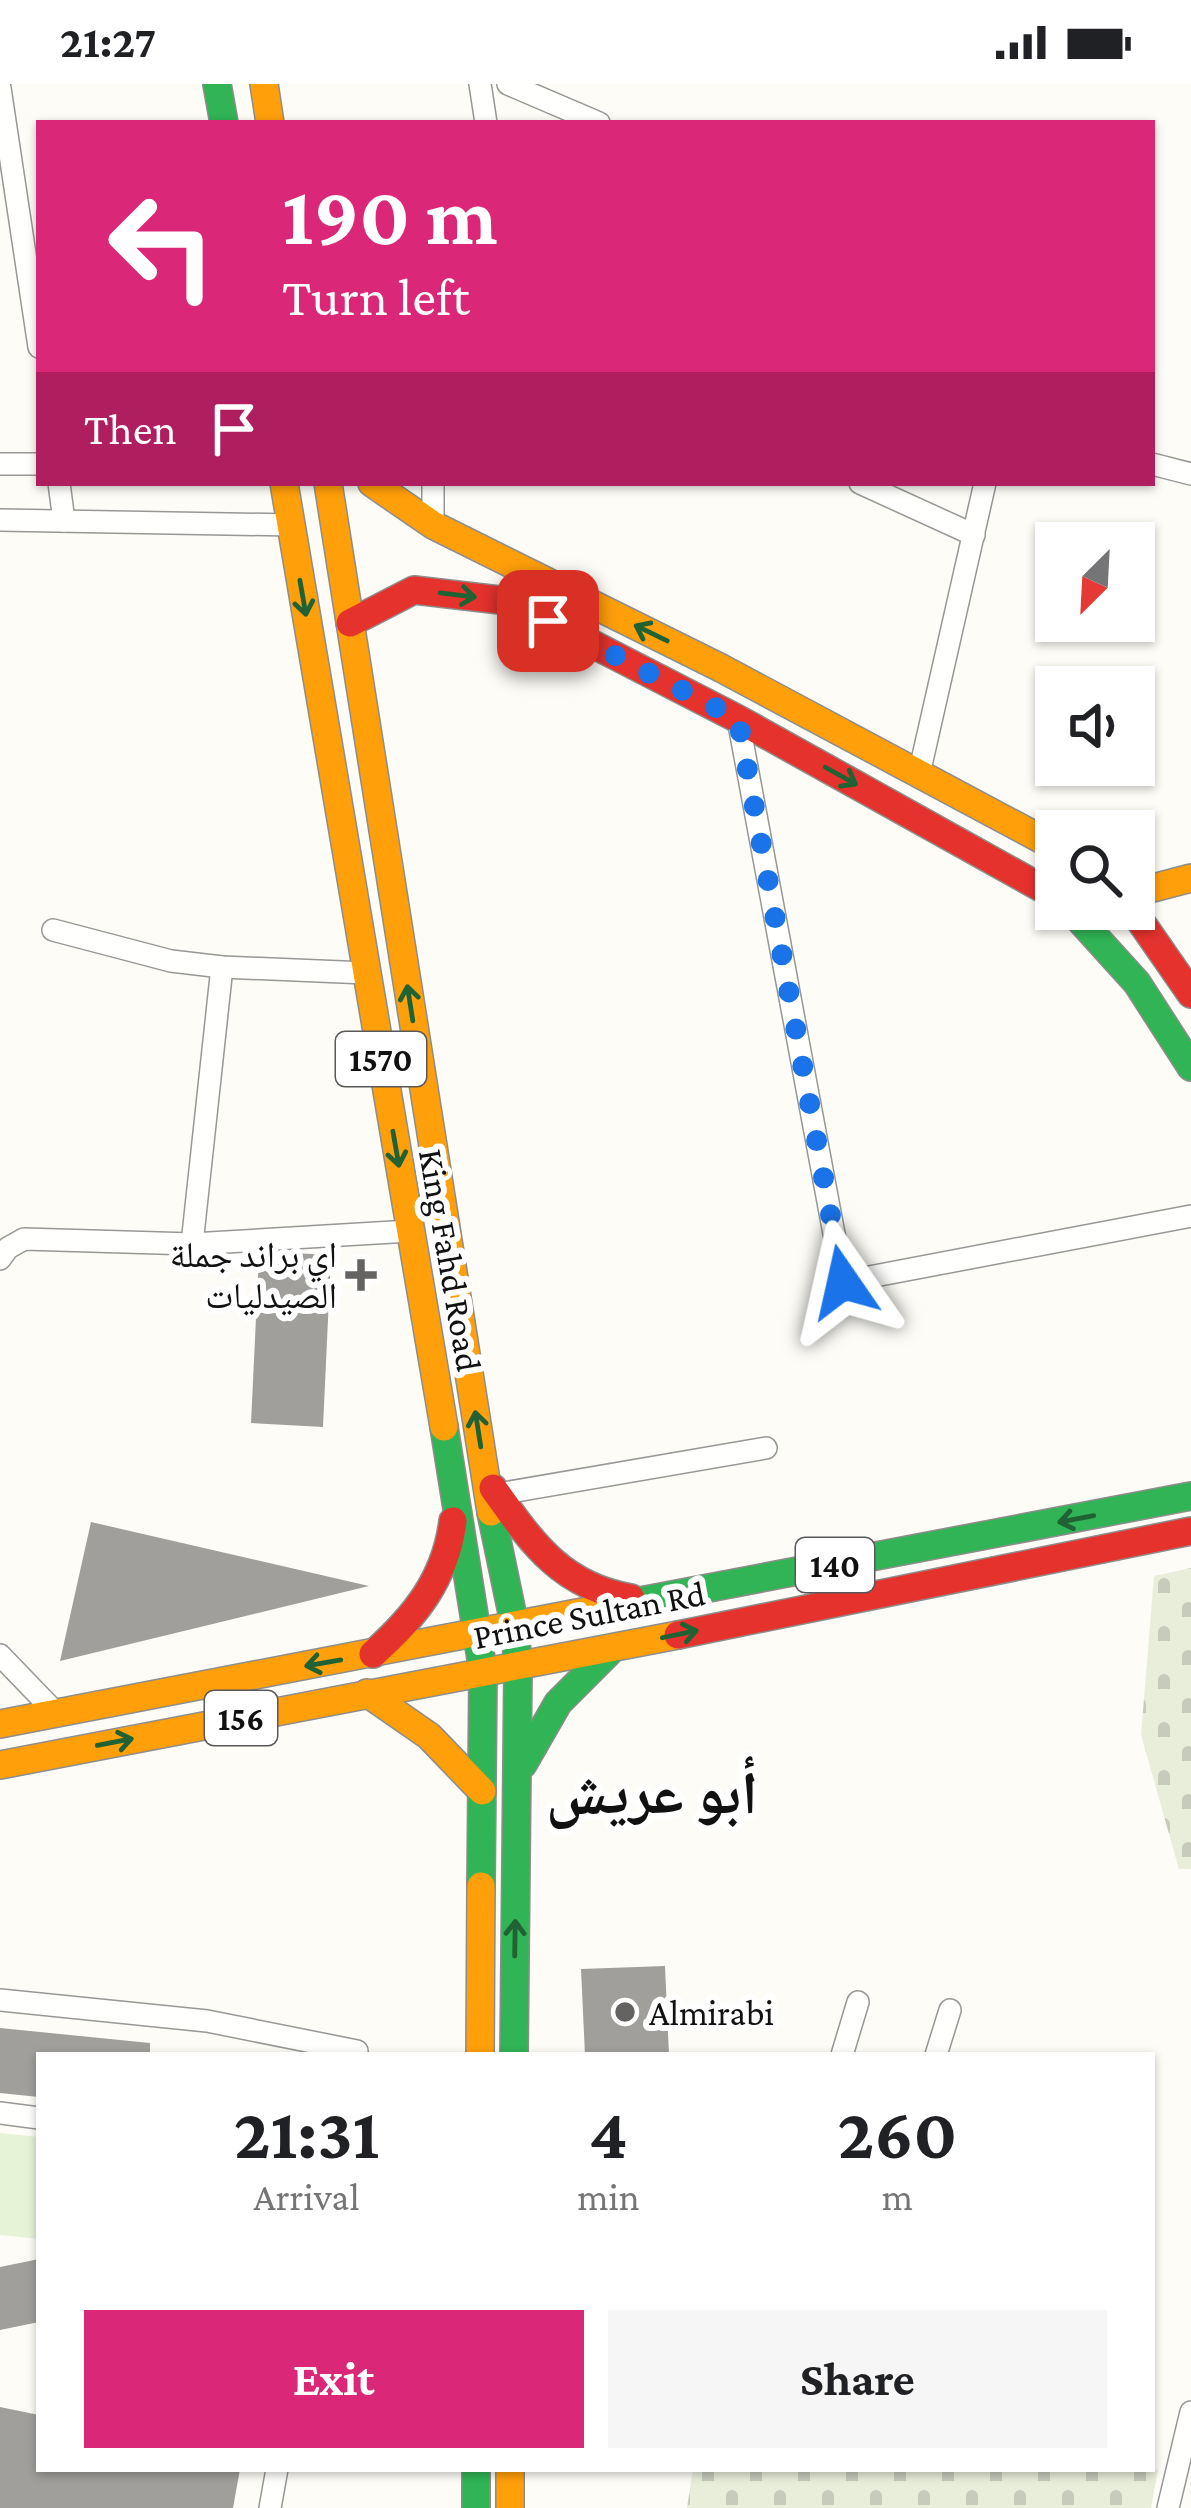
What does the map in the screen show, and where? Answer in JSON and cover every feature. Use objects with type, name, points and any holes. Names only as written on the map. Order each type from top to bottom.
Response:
[{"type":"main road","points":[[217,84],[223,120]]},
{"type":"main road","points":[[264,84],[270,120]]},
{"type":"main road","name":"King Fahd Road","points":[[285,486],[479,1634],[483,1671],[480,2052]]},
{"type":"main road","name":"King Fahd Road","points":[[328,486],[515,1627],[514,2052]]},
{"type":"main road","points":[[376,486],[433,525],[1035,836]]},
{"type":"main road","points":[[350,623],[413,590],[509,602],[738,719],[1035,884]]},
{"type":"main road","points":[[738,719],[754,687]]},
{"type":"main road","points":[[1155,887],[1191,878]]},
{"type":"main road","points":[[1093,930],[1166,1022],[1191,1067]]},
{"type":"main road","points":[[1147,930],[1191,994]]},
{"type":"main road","points":[[492,1486],[523,1533],[551,1564],[578,1583],[607,1596],[659,1599]]},
{"type":"main road","points":[[373,1654],[406,1626],[439,1576],[452,1536],[454,1487]]},
{"type":"main road","name":"Prince Sultan Rd","points":[[0,1724],[1191,1496]]},
{"type":"main road","name":"Prince Sultan Rd","points":[[0,1765],[518,1668],[1191,1531]]},
{"type":"main road","points":[[517,1778],[551,1708],[614,1648]]},
{"type":"main road","points":[[367,1694],[441,1743],[482,1791]]},
{"type":"main road","points":[[476,2472],[476,2508]]},
{"type":"main road","points":[[510,2472],[510,2508]]},
{"type":"street","points":[[480,84],[486,120]]},
{"type":"street","points":[[508,84],[592,120]]},
{"type":"street","points":[[0,87],[36,326]]},
{"type":"street","points":[[0,464],[36,464]]},
{"type":"street","points":[[1155,465],[1191,474]]},
{"type":"street","points":[[59,486],[64,521]]},
{"type":"street","points":[[433,486],[433,525]]},
{"type":"street","points":[[867,486],[974,535]]},
{"type":"street","points":[[919,774],[985,486]]},
{"type":"street","points":[[0,520],[291,524]]},
{"type":"street","points":[[738,719],[843,1282],[1191,1216]]},
{"type":"street","points":[[53,930],[171,961],[222,968],[366,973]]},
{"type":"street","points":[[192,1244],[222,968]]},
{"type":"street","points":[[0,1259],[8,1248],[24,1240],[192,1244],[410,1232]]},
{"type":"street","points":[[492,1486],[766,1448]]},
{"type":"street","points":[[0,1655],[55,1712]]},
{"type":"street","points":[[0,2000],[207,2021],[357,2052]]},
{"type":"street","points":[[843,2052],[858,2002]]},
{"type":"street","points":[[937,2052],[950,2010]]},
{"type":"street","points":[[0,2114],[36,2118]]},
{"type":"street","points":[[1168,2508],[1191,2412]]},
{"type":"street","points":[[270,2508],[276,2472]]},
{"type":"green space","points":[[1191,1568],[1191,1869],[1179,1869],[1141,1735],[1154,1576]]},
{"type":"green space","points":[[0,2133],[36,2137],[36,2239],[0,2235]]},
{"type":"green space","points":[[1158,2470],[1151,2508],[687,2508],[693,2472]]},
{"type":"building","points":[[259,1255],[331,1255],[323,1427],[251,1423]]},
{"type":"building","points":[[91,1522],[369,1586],[60,1661]]},
{"type":"building","name":"Almirabi","points":[[665,1966],[669,2052],[585,2052],[581,1969]]},
{"type":"building","points":[[0,2028],[150,2043],[150,2052],[36,2052],[36,2097],[0,2093]]},
{"type":"building","points":[[36,2260],[36,2323],[0,2330],[0,2267]]},
{"type":"building","points":[[0,2407],[36,2414],[36,2472],[239,2472],[233,2508],[0,2508]]},
{"type":"traffic: fast","points":[[217,84],[223,120]]},
{"type":"traffic: fast","points":[[1089,930],[1137,983],[1191,1067]]},
{"type":"traffic: fast","points":[[444,1427],[483,1671],[481,1886]]},
{"type":"traffic: fast","points":[[593,1610],[1191,1496]]},
{"type":"traffic: fast","points":[[491,1512],[515,1627],[518,1668],[514,2052]]},
{"type":"traffic: fast","points":[[523,1764],[558,1703],[608,1653]]},
{"type":"traffic: fast","points":[[476,2472],[476,2508]]},
{"type":"traffic: slow","points":[[264,84],[270,120]]},
{"type":"traffic: slow","points":[[285,486],[444,1427]]},
{"type":"traffic: slow","points":[[328,486],[491,1512]]},
{"type":"traffic: slow","points":[[376,486],[433,525],[721,668],[1035,836]]},
{"type":"traffic: slow","points":[[1155,887],[1191,878]]},
{"type":"traffic: slow","points":[[0,1724],[593,1610]]},
{"type":"traffic: slow","points":[[0,1765],[678,1635]]},
{"type":"traffic: slow","points":[[367,1693],[429,1736],[482,1791]]},
{"type":"traffic: slow","points":[[480,2052],[481,1886]]},
{"type":"traffic: slow","points":[[510,2472],[510,2508]]},
{"type":"traffic: jam","points":[[350,623],[414,590],[509,601],[738,719],[1035,884]]},
{"type":"traffic: jam","points":[[1147,930],[1191,994]]},
{"type":"traffic: jam","points":[[493,1488],[550,1559],[585,1583],[631,1598]]},
{"type":"traffic: jam","points":[[373,1654],[426,1595],[443,1561],[453,1521]]},
{"type":"traffic: jam","points":[[678,1635],[1191,1531]]},
{"type":"place","name":"اي براند جملة الصيدليات","points":[[361,1275]]},
{"type":"place","name":"Almirabi","points":[[625,2012]]},
{"type":"district","name":"أبو عريش","points":[[652,1793]]},
{"type":"route","points":[[548,621],[738,719],[843,1282]]}]
